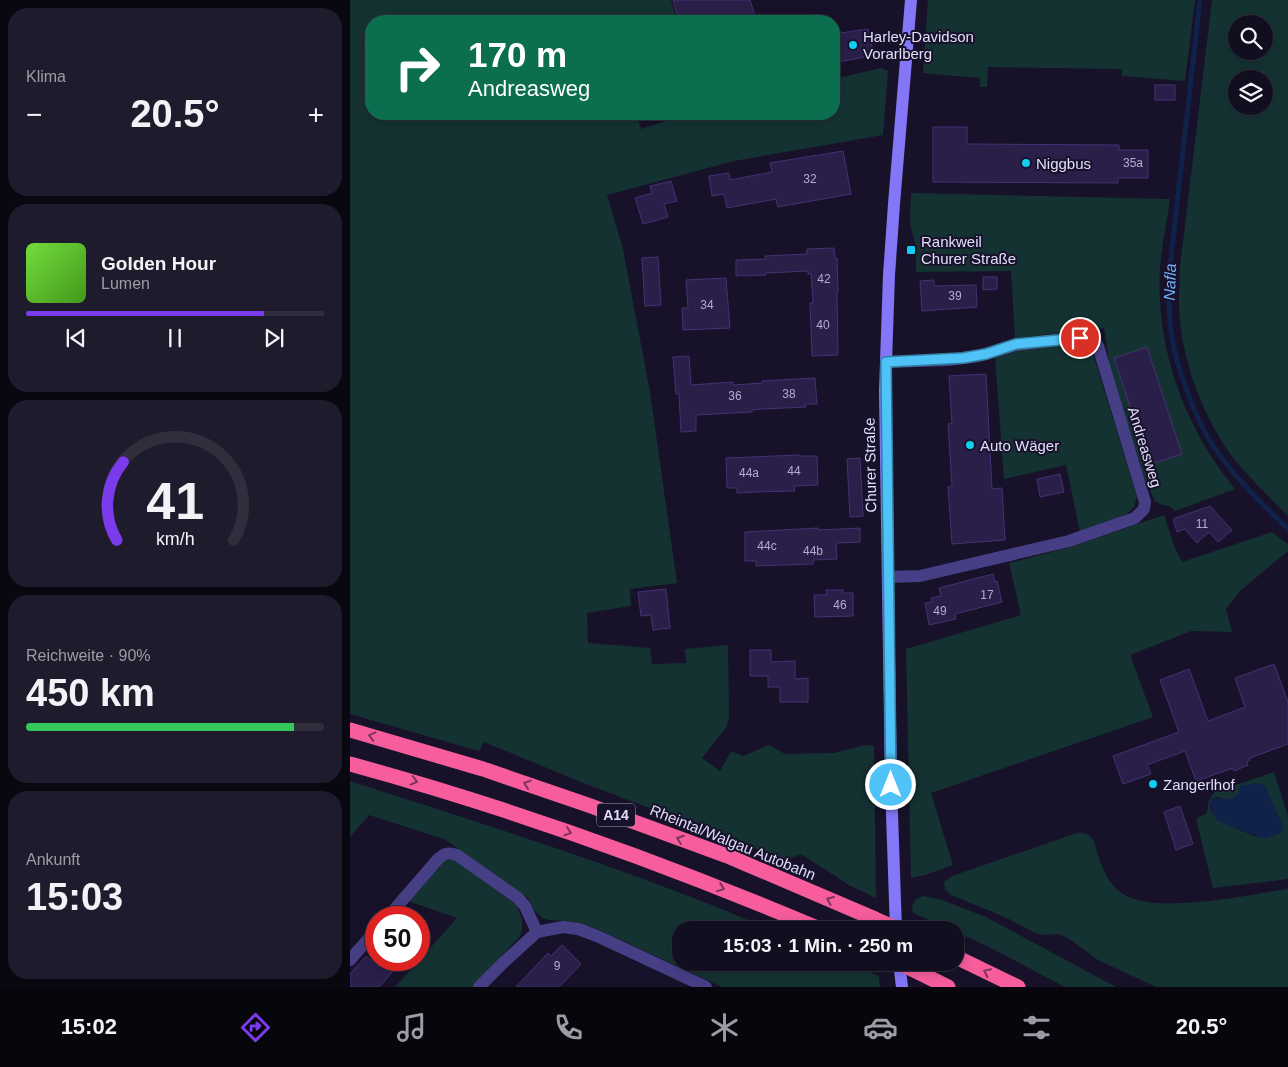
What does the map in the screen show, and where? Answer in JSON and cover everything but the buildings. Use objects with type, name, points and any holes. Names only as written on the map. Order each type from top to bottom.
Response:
[{"type":"highway","name":"Rheintal/Walgau Autobahn","points":[[350,730],[466,764],[588,805],[730,857],[880,921]]},
{"type":"highway","name":"A14","points":[[350,764],[424,784],[633,854],[801,921]]},
{"type":"highway","points":[[964,961],[1018,987]]},
{"type":"highway","points":[[916,971],[948,987]]},
{"type":"main road","name":"Churer Straße","points":[[896,921],[891,785],[886,362],[894,204],[911,0]]},
{"type":"main road","points":[[899,971],[902,987]]},
{"type":"street","name":"Andreasweg","points":[[886,362],[948,360],[978,356],[1016,344],[1080,338],[1090,340],[1098,346],[1145,502],[1144,509],[1135,518],[1069,541],[920,576],[888,577]]},
{"type":"street","points":[[397,906],[438,859],[444,854],[450,853],[457,855],[518,898],[525,906],[537,932]]},
{"type":"street","points":[[479,987],[537,932],[563,927],[578,929],[598,936],[706,987]]},
{"type":"street","points":[[350,960],[365,943]]},
{"type":"green space","points":[[350,0],[671,0],[675,15],[365,15],[365,120],[638,120],[641,129],[669,120],[840,120],[840,78],[881,68],[888,71],[883,135],[734,161],[607,195],[623,249],[650,392],[677,583],[630,589],[631,606],[587,613],[588,643],[650,648],[652,664],[686,663],[685,649],[728,645],[729,717],[727,726],[702,758],[720,771],[731,751],[743,756],[769,745],[785,754],[834,753],[865,745],[874,746],[876,898],[849,885],[801,854],[786,860],[581,782],[484,742],[479,751],[350,714]]},
{"type":"green space","points":[[928,0],[1195,0],[1185,81],[1122,76],[1122,69],[988,67],[987,87],[980,87],[980,78],[923,73]]},
{"type":"green space","points":[[1212,0],[1288,0],[1288,516],[1238,464],[1214,428],[1195,386],[1188,363],[1183,341],[1179,298],[1180,267]]},
{"type":"green space","points":[[911,193],[1170,199],[1160,267],[1162,327],[1168,356],[1176,385],[1201,439],[1235,489],[1175,511],[1169,506],[1155,501],[1145,480],[1110,369],[1104,328],[1015,338],[1011,271],[916,272],[916,248],[910,223]]},
{"type":"green space","points":[[1069,344],[1085,348],[1094,357],[1137,497],[1134,507],[1127,514],[1080,532],[1066,465],[1004,479],[995,357],[1018,351]]},
{"type":"green space","points":[[1164,515],[1174,546],[1182,562],[1272,532],[1288,544],[1288,551],[1241,590],[1226,609],[1232,632],[1191,631],[1130,655],[1153,717],[931,793],[953,865],[911,878],[906,649],[1021,615],[1009,563],[1071,547]]},
{"type":"green space","points":[[1274,772],[1288,816],[1288,879],[1213,888],[1196,819],[1207,813],[1209,799],[1215,792]],"holes":[[[1265,786],[1281,833],[1257,837],[1231,826],[1213,815],[1210,808],[1210,799],[1218,797],[1229,801],[1239,795]]]},
{"type":"green space","points":[[350,781],[616,869],[750,921],[672,921],[672,964],[595,928],[566,921],[542,918],[534,910],[528,898],[447,840],[369,815],[350,837]]},
{"type":"green space","points":[[1077,833],[1083,833],[1091,837],[1106,874],[1117,890],[1129,897],[1145,901],[1185,903],[1288,889],[1288,987],[1156,987],[1098,960],[1068,938],[1058,934],[1044,935],[1035,933],[1007,918],[951,895],[945,889],[944,882],[952,876]]},
{"type":"green space","points":[[454,860],[517,905],[522,920],[520,936],[472,987],[395,987],[409,971],[430,971],[430,948],[457,918],[430,909],[430,906],[422,906],[408,901],[443,862]]},
{"type":"green space","points":[[924,896],[942,900],[986,917],[1116,987],[1065,987],[964,936],[964,921],[931,921],[913,913],[912,906],[916,899]]},
{"type":"green space","points":[[688,971],[867,971],[879,976],[880,987],[722,987]]},
{"type":"water","points":[[1257,783],[1265,786],[1283,826],[1281,833],[1265,839],[1218,821],[1210,806],[1210,799],[1231,799],[1238,795],[1240,786]]},
{"type":"waterway","name":"Nafla","points":[[1200,0],[1170,266],[1169,311],[1172,338],[1178,364],[1188,392],[1199,421],[1212,444],[1238,478],[1288,529]]},
{"type":"place","name":"Harley-Davidson Vorarlberg","points":[[853,45]]},
{"type":"place","name":"Niggbus","points":[[1026,163]]},
{"type":"place","name":"Rankweil Churer Straße","points":[[911,250]]},
{"type":"place","name":"Auto Wäger","points":[[970,445]]},
{"type":"place","name":"Zangerlhof","points":[[1153,784]]},
{"type":"route","points":[[891,785],[886,362],[948,360],[978,356],[1016,344],[1080,338]]}]
